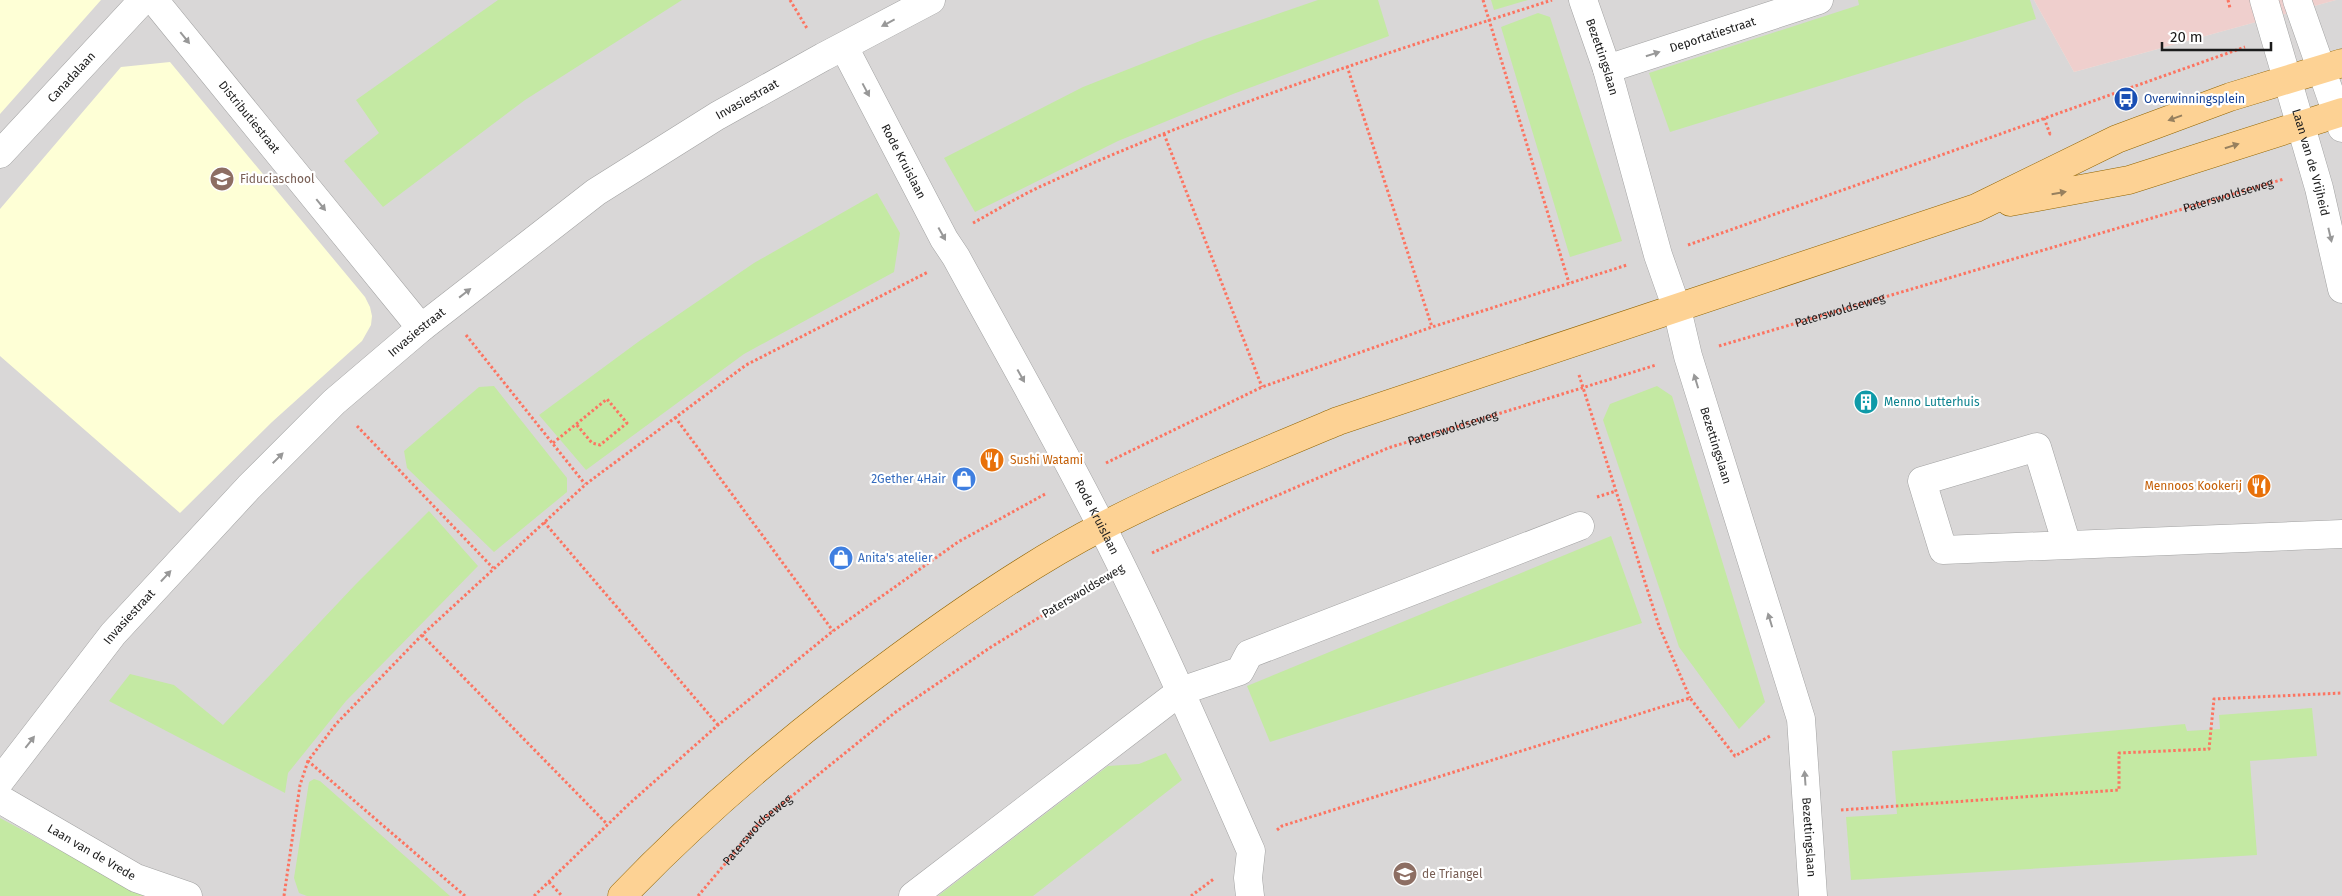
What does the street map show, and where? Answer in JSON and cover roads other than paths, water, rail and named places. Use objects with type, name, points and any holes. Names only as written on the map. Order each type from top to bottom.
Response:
[{"type":"main road","points":[[622,896],[674,842],[758,768],[846,696],[948,621],[1102,526],[1258,454],[1338,421],[1976,208],[2117,140],[2230,97],[2332,66]]},
{"type":"main road","points":[[1976,208],[2129,180],[2300,125],[2340,118]]},
{"type":"street","name":"Canadalaan","points":[[0,154],[143,0]]},
{"type":"street","name":"Distributiestraat","points":[[154,0],[421,328]]},
{"type":"street","name":"Invasiestraat","points":[[0,781],[113,634],[249,487],[334,402],[421,328],[596,192],[717,116],[823,56],[844,47],[931,0]]},
{"type":"street","name":"Bezettingslaan","points":[[1583,0],[1607,69],[1658,255],[1677,309],[1688,356],[1801,719],[1813,896]]},
{"type":"street","name":"Deportatiestraat","points":[[1607,69],[1819,0]]},
{"type":"street","name":"Laan van de Vrijheid","points":[[2264,0],[2314,171],[2342,289]]},
{"type":"street","points":[[2297,0],[2332,66],[2340,118]]},
{"type":"street","name":"Rode Kruislaan","points":[[844,47],[950,248],[1102,526],[1122,567],[1181,691],[1251,851],[1248,878],[1250,896]]},
{"type":"street","points":[[2067,545],[2037,447],[1922,482],[1943,550],[2342,534]]},
{"type":"street","points":[[913,896],[1181,691],[1240,671],[1249,654],[1580,526]]},
{"type":"street","name":"Laan van de Vrede","points":[[0,799],[136,878],[188,896]]},
{"type":"place","name":"Overwinningsplein","points":[[2126,99]]},
{"type":"place","name":"Fiduciaschool","points":[[222,179]]},
{"type":"place","name":"Menno Lutterhuis","points":[[1866,402]]},
{"type":"place","name":"Sushi Watami","points":[[992,460]]},
{"type":"place","name":"2Gether 4Hair","points":[[964,479]]},
{"type":"place","name":"Mennoos Kookerij","points":[[2259,486]]},
{"type":"place","name":"Anita's atelier","points":[[841,558]]},
{"type":"place","name":"de Triangel","points":[[1405,874]]}]
